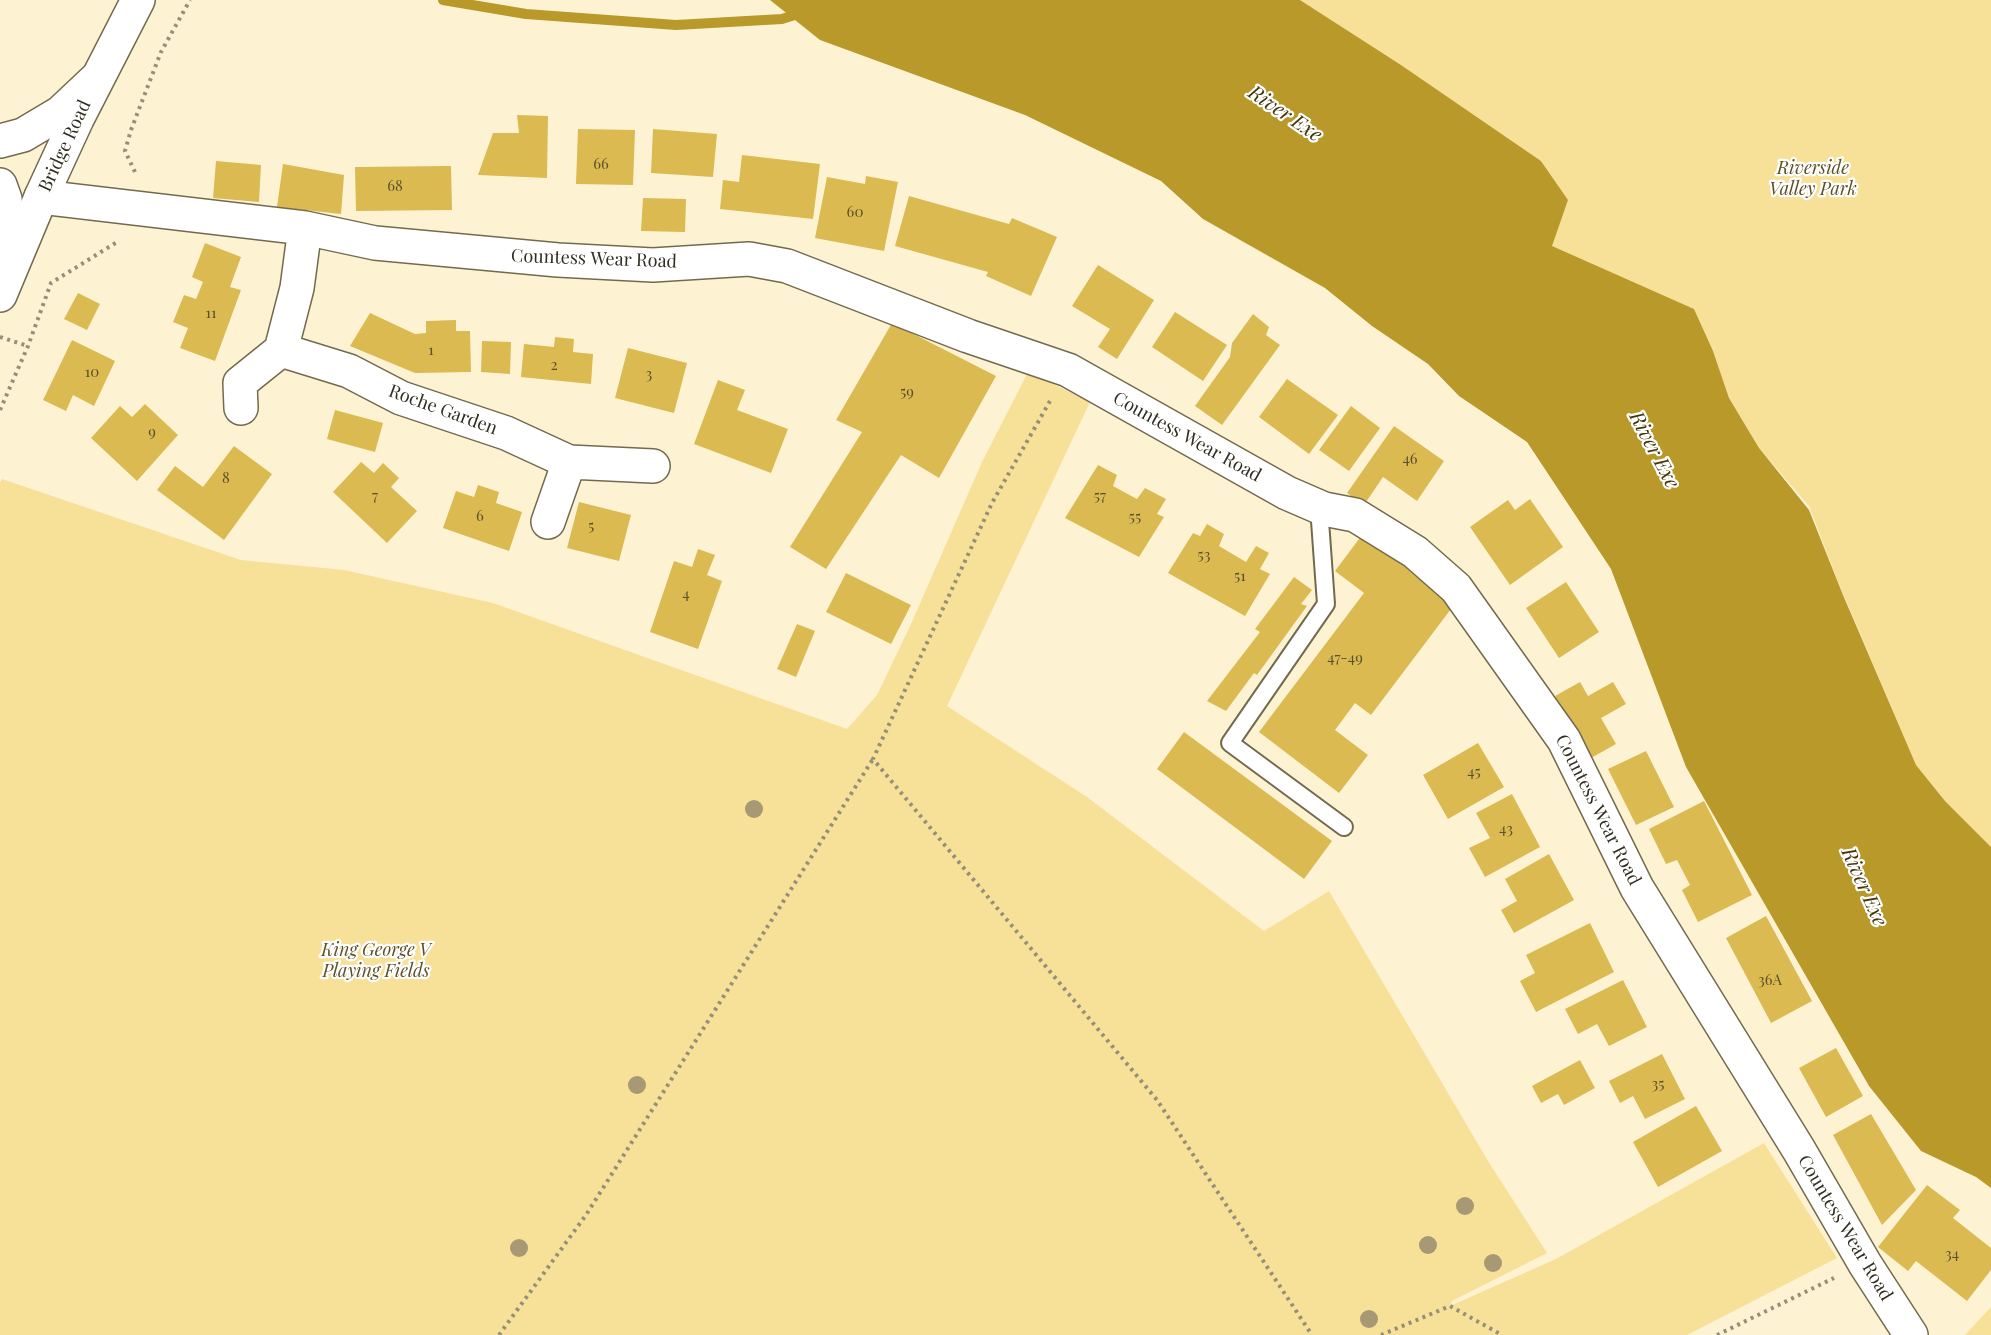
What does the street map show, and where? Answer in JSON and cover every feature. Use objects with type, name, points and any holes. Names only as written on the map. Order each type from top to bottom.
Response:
[{"type":"street","name":"Bridge Road","points":[[5,281],[41,197],[132,12]]},
{"type":"street","points":[[0,141],[23,135],[60,113],[99,76]]},
{"type":"street","points":[[0,185],[5,200],[5,281]]},
{"type":"street","name":"Countess Wear Road","points":[[41,197],[305,228],[375,243],[558,260],[653,266],[749,259],[787,266],[968,336],[1068,369],[1287,493],[1319,507],[1355,515],[1415,552],[1456,588],[1564,740],[1637,888],[1799,1150],[1865,1264],[1911,1335]]},
{"type":"street","points":[[241,408],[240,383],[281,350],[297,288],[305,228]]},
{"type":"street","name":"Roche Garden","points":[[281,350],[349,371],[401,398],[506,434],[570,462],[653,466]]},
{"type":"street","points":[[548,522],[570,462]]},
{"type":"lane","points":[[1319,507],[1326,604],[1230,743],[1344,827]]},
{"type":"path","points":[[0,410],[28,346],[51,283],[136,230],[144,194],[125,151],[161,52],[190,0]]},
{"type":"path","points":[[0,337],[28,346]]},
{"type":"path","points":[[499,1335],[586,1215],[873,759],[992,502],[1068,369]]},
{"type":"path","points":[[873,759],[1157,1100],[1312,1335]]},
{"type":"path","points":[[1717,1335],[1865,1264]]},
{"type":"path","points":[[1381,1335],[1450,1306],[1502,1335]]},
{"type":"green space","name":"Riverside Valley Park","points":[[1300,0],[1991,0],[1991,847],[1945,801],[1916,765],[1839,584],[1809,506],[1759,448],[1729,398],[1713,351],[1694,309],[1551,246],[1568,200],[1541,161],[1401,65]]},
{"type":"green space","name":"King George V Playing Fields","points":[[1028,372],[1090,402],[947,706],[1087,797],[1264,931],[1329,891],[1488,1161],[1547,1253],[1452,1301],[1450,1306],[1556,1259],[1764,1143],[1837,1258],[1687,1335],[0,1335],[0,483],[2,479],[241,560],[344,570],[493,603],[847,729],[877,695],[911,624],[982,462]]},
{"type":"green space","points":[[1991,1307],[1991,1335],[1965,1335]]},
{"type":"water","name":"River Exe","points":[[770,0],[1300,0],[1401,65],[1541,161],[1568,200],[1552,246],[1694,309],[1713,351],[1729,398],[1759,448],[1809,510],[1916,765],[1945,801],[1991,847],[1991,1188],[1976,1177],[1921,1151],[1869,1086],[1686,767],[1611,569],[1527,442],[1459,396],[1428,364],[1372,326],[1325,288],[1203,219],[1161,181],[1025,115],[820,40]]},
{"type":"building","points":[[517,115],[548,116],[547,178],[478,175],[493,133],[519,133]]},
{"type":"building","points":[[578,129],[635,130],[633,185],[576,184]]},
{"type":"building","points":[[653,129],[717,134],[713,177],[651,173]]},
{"type":"building","points":[[742,155],[820,164],[813,219],[720,209],[723,180],[739,182]]},
{"type":"building","points":[[216,161],[261,165],[259,202],[213,198]]},
{"type":"building","points":[[283,164],[344,175],[341,214],[277,207]]},
{"type":"building","points":[[451,166],[452,210],[356,211],[355,167]]},
{"type":"building","points":[[866,176],[898,182],[884,251],[815,238],[827,177],[865,184]]},
{"type":"building","points":[[909,196],[1009,224],[1012,218],[1057,237],[1031,296],[986,276],[988,272],[895,246]]},
{"type":"building","points":[[643,198],[686,199],[685,232],[641,231]]},
{"type":"building","points":[[205,243],[241,257],[230,287],[241,290],[215,361],[180,348],[188,328],[173,322],[184,295],[196,299],[203,282],[192,277]]},
{"type":"building","points":[[1098,265],[1154,300],[1117,359],[1098,347],[1110,329],[1072,306]]},
{"type":"building","points":[[78,293],[100,304],[87,330],[64,319]]},
{"type":"building","points":[[1175,312],[1227,345],[1203,381],[1152,347]]},
{"type":"building","points":[[370,313],[415,334],[426,333],[426,321],[456,320],[456,331],[470,331],[471,372],[415,373],[350,346]]},
{"type":"building","points":[[1253,314],[1269,327],[1266,335],[1280,345],[1222,425],[1195,406],[1230,357],[1232,343]]},
{"type":"building","points":[[892,323],[996,376],[939,478],[901,455],[826,569],[790,547],[862,432],[836,420]]},
{"type":"building","points":[[555,337],[574,339],[573,352],[593,354],[591,384],[521,377],[524,344],[554,347]]},
{"type":"building","points":[[72,340],[115,361],[94,406],[73,395],[66,411],[43,400]]},
{"type":"building","points":[[482,341],[511,342],[510,374],[481,372]]},
{"type":"building","points":[[628,348],[687,363],[674,413],[615,398]]},
{"type":"building","points":[[1287,379],[1338,415],[1309,454],[1259,417]]},
{"type":"building","points":[[718,380],[745,390],[737,410],[788,429],[771,473],[694,444]]},
{"type":"building","points":[[145,404],[178,435],[137,481],[91,438],[120,406],[132,417]]},
{"type":"building","points":[[1351,406],[1380,428],[1349,471],[1319,450]]},
{"type":"building","points":[[335,410],[383,423],[375,452],[327,439]]},
{"type":"building","points":[[1394,426],[1444,461],[1417,501],[1383,477],[1364,505],[1347,493]]},
{"type":"building","points":[[234,446],[272,474],[224,540],[157,490],[175,466],[203,487]]},
{"type":"building","points":[[361,462],[374,473],[383,463],[399,478],[391,487],[417,511],[387,543],[333,492]]},
{"type":"building","points":[[1098,465],[1117,475],[1113,486],[1137,499],[1145,488],[1166,499],[1157,514],[1164,517],[1139,557],[1065,518]]},
{"type":"building","points":[[478,485],[499,492],[496,503],[522,512],[509,551],[443,528],[456,491],[474,497]]},
{"type":"building","points":[[1530,499],[1563,547],[1510,585],[1470,527],[1508,500],[1515,510]]},
{"type":"building","points":[[579,502],[631,515],[619,561],[567,548]]},
{"type":"building","points":[[1207,524],[1224,534],[1219,546],[1246,562],[1256,546],[1269,553],[1260,569],[1270,574],[1245,616],[1168,573],[1193,533],[1200,536]]},
{"type":"building","points":[[1365,531],[1457,601],[1371,715],[1355,703],[1335,730],[1368,755],[1339,793],[1259,732],[1364,593],[1335,571]]},
{"type":"building","points":[[698,549],[715,555],[707,575],[722,581],[698,649],[650,632],[674,561],[692,567]]},
{"type":"building","points":[[846,573],[911,605],[891,644],[826,612]]},
{"type":"building","points":[[1294,577],[1312,590],[1301,604],[1307,606],[1257,675],[1254,673],[1226,711],[1207,701],[1260,632],[1255,629]]},
{"type":"building","points":[[1566,582],[1599,632],[1559,658],[1526,608]]},
{"type":"building","points":[[797,624],[815,631],[796,677],[777,669]]},
{"type":"building","points":[[1580,682],[1588,696],[1613,682],[1626,704],[1601,718],[1616,744],[1591,758],[1555,696]]},
{"type":"building","points":[[1184,732],[1332,841],[1304,879],[1157,769]]},
{"type":"building","points":[[1478,743],[1504,787],[1448,819],[1423,775]]},
{"type":"building","points":[[1646,751],[1674,807],[1636,825],[1608,769]]},
{"type":"building","points":[[1512,794],[1540,847],[1485,877],[1469,848],[1490,838],[1476,813]]},
{"type":"building","points":[[1704,801],[1752,895],[1698,922],[1682,890],[1690,885],[1677,860],[1666,864],[1649,829]]},
{"type":"building","points":[[1549,854],[1574,900],[1514,933],[1501,910],[1517,901],[1505,879]]},
{"type":"building","points":[[1766,916],[1812,1001],[1771,1023],[1726,938]]},
{"type":"building","points":[[1590,923],[1614,972],[1536,1012],[1520,981],[1535,973],[1526,955]]},
{"type":"building","points":[[1623,980],[1647,1027],[1609,1046],[1597,1024],[1578,1034],[1565,1009]]},
{"type":"building","points":[[1836,1048],[1863,1096],[1826,1117],[1799,1068]]},
{"type":"building","points":[[1662,1054],[1685,1099],[1645,1119],[1633,1096],[1620,1103],[1609,1081]]},
{"type":"building","points":[[1580,1060],[1595,1088],[1564,1105],[1558,1094],[1541,1103],[1532,1086]]},
{"type":"building","points":[[1696,1106],[1722,1151],[1658,1187],[1633,1142]]},
{"type":"building","points":[[1871,1114],[1916,1190],[1882,1225],[1833,1135]]},
{"type":"building","points":[[1927,1185],[1960,1210],[1953,1218],[1991,1248],[1991,1270],[1967,1301],[1916,1261],[1908,1271],[1878,1247]]},
{"type":"waterway","points":[[443,0],[526,14],[676,25],[782,19],[804,12]]}]
